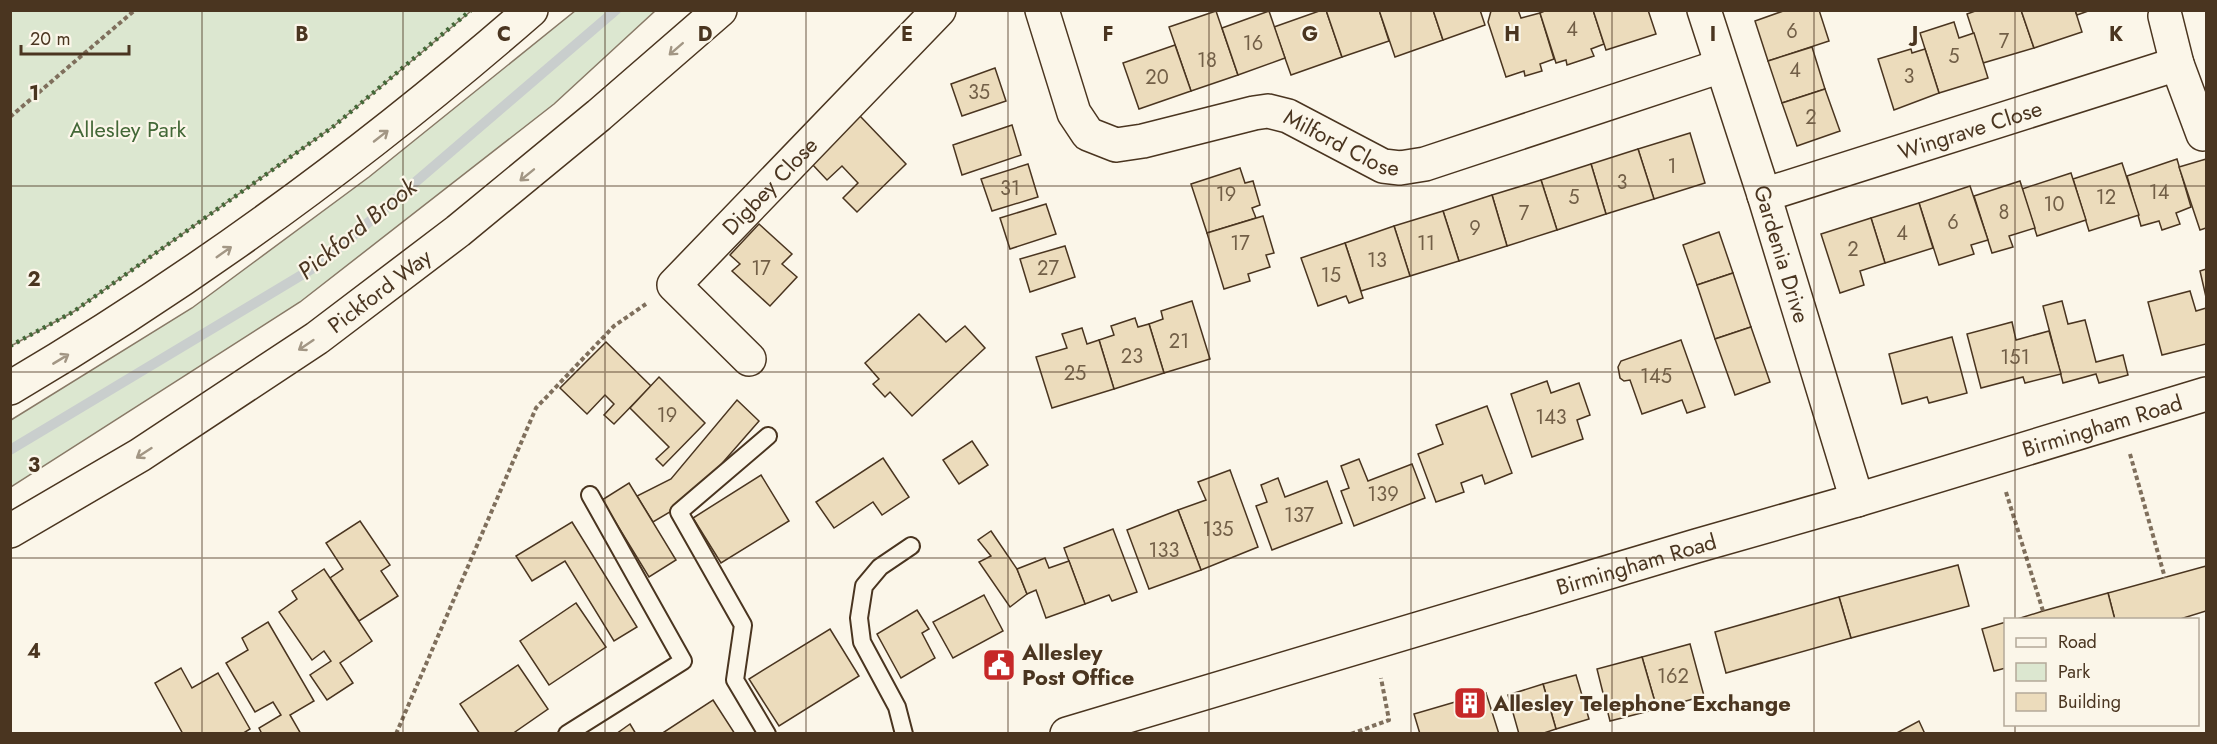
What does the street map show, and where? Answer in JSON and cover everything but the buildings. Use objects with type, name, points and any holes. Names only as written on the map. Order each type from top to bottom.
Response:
[{"type":"main road","points":[[10,388],[117,324],[266,223],[384,133],[531,10]]},
{"type":"main road","name":"Pickford Way","points":[[10,531],[140,455],[317,338],[484,209],[599,115],[720,10]]},
{"type":"main road","name":"Digbey Close","points":[[674,285],[939,10]]},
{"type":"main road","name":"Milford Close","points":[[1042,10],[1074,113],[1088,134],[1116,145],[1143,141],[1268,111],[1288,116],[1383,166],[1400,168],[1425,164],[1721,66]]},
{"type":"main road","name":"Gardenia Drive","points":[[1704,10],[1764,195],[1857,500]]},
{"type":"main road","points":[[2165,16],[2177,64],[2203,134]]},
{"type":"main road","name":"Wingrave Close","points":[[1764,195],[2177,64]]},
{"type":"main road","points":[[674,285],[749,359]]},
{"type":"main road","name":"Birmingham Road","points":[[1067,734],[2206,394]]},
{"type":"lane","points":[[767,734],[735,680],[743,625],[679,512],[768,436]]},
{"type":"lane","points":[[567,734],[683,661],[590,495]]},
{"type":"lane","points":[[904,734],[897,707],[862,642],[859,618],[864,586],[880,567],[911,546]]},
{"type":"path","points":[[10,117],[135,10]]},
{"type":"path","points":[[396,734],[537,408],[614,326],[674,285]]},
{"type":"path","points":[[2120,420],[2165,578]]},
{"type":"path","points":[[1995,458],[2043,611]]},
{"type":"path","points":[[1351,734],[1389,720],[1374,642]]},
{"type":"green space","name":"Allesley Park","points":[[11,10],[471,11],[334,126],[73,312],[11,346]]},
{"type":"green space","points":[[575,11],[655,11],[554,104],[300,302],[11,487],[11,420],[192,308],[369,177]]},
{"type":"waterway","name":"Pickford Brook","points":[[10,450],[320,264],[616,10]]},
{"type":"hedge","points":[[10,346],[73,312],[334,126],[471,10]]},
{"type":"place","name":"Allesley Post Office","points":[[999,665]]},
{"type":"place","name":"Allesley Telephone Exchange","points":[[1470,703]]}]
